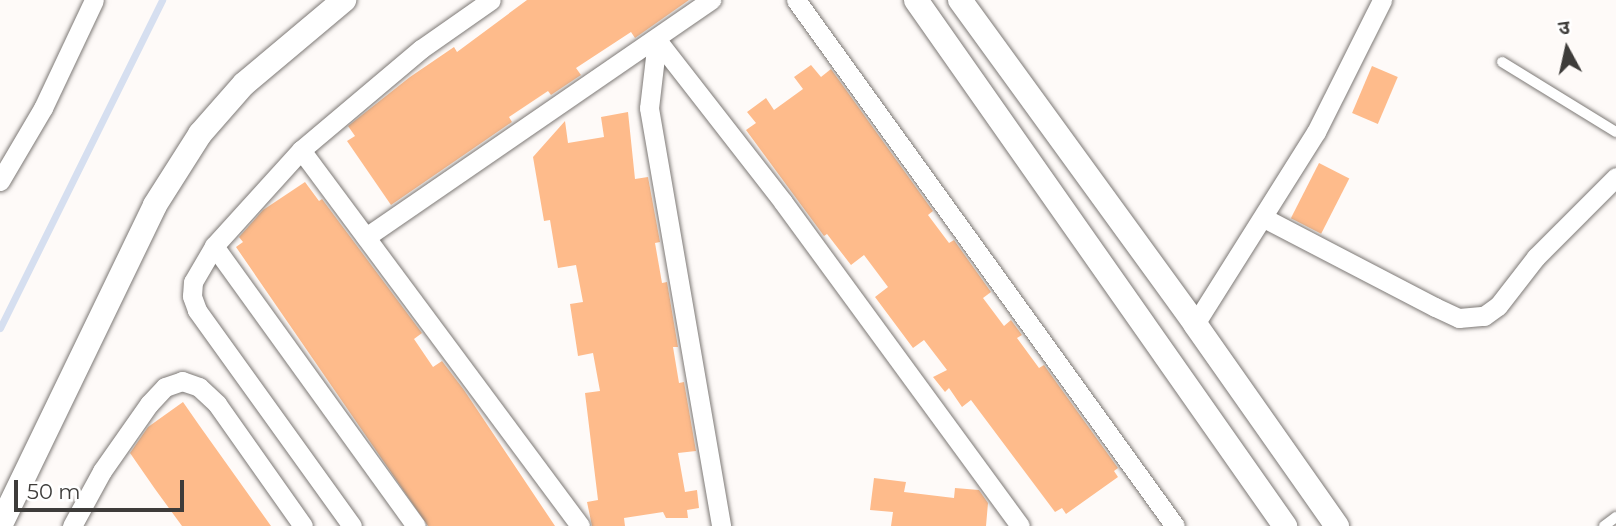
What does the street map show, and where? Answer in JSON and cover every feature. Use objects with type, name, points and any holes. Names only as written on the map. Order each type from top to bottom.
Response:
[{"type":"street","points":[[0,181],[33,128],[94,0]]},
{"type":"street","points":[[0,526],[155,205],[200,134],[244,84],[344,0]]},
{"type":"street","points":[[352,526],[197,310],[192,296],[193,282],[214,246],[301,150],[421,49],[491,0]]},
{"type":"street","points":[[366,237],[657,40],[711,0]]},
{"type":"street","points":[[796,0],[1175,526]]},
{"type":"street","points":[[916,0],[1286,526]]},
{"type":"street","points":[[960,0],[1195,324],[1337,526]]},
{"type":"street","points":[[1195,324],[1316,132],[1382,0]]},
{"type":"street","points":[[657,40],[649,107],[721,526]]},
{"type":"street","points":[[657,40],[783,202],[1020,526]]},
{"type":"street","points":[[301,150],[580,526]]},
{"type":"street","points":[[1264,218],[1459,318],[1484,316],[1498,306],[1536,257],[1616,177]]},
{"type":"street","points":[[214,246],[416,526]]},
{"type":"street","points":[[72,526],[102,471],[149,404],[165,387],[182,381],[199,387],[216,404],[303,526]]},
{"type":"lane","points":[[1502,62],[1616,132]]},
{"type":"lane","points":[[1604,526],[1616,517]]},
{"type":"building","points":[[527,0],[689,0],[635,38],[631,32],[576,68],[581,75],[551,95],[548,91],[509,117],[512,122],[391,205],[347,141],[355,136],[348,126],[410,77],[454,47],[457,52]]},
{"type":"building","points":[[811,65],[821,77],[831,69],[933,211],[928,215],[949,243],[954,240],[991,292],[983,298],[1004,326],[1011,320],[1022,335],[1017,338],[1039,368],[1044,365],[1118,468],[1114,471],[1118,477],[1066,514],[1062,508],[1055,512],[971,400],[962,407],[949,388],[945,392],[933,377],[947,370],[924,340],[913,348],[875,297],[888,287],[864,255],[851,265],[827,234],[824,236],[746,130],[756,123],[747,112],[766,98],[774,110],[803,89],[794,77]]},
{"type":"building","points":[[1372,66],[1398,77],[1378,124],[1352,113]]},
{"type":"building","points":[[628,112],[635,179],[648,177],[660,242],[655,243],[662,283],[667,282],[678,347],[673,347],[679,383],[684,382],[696,451],[678,453],[685,492],[697,490],[699,508],[687,510],[688,518],[666,518],[663,512],[624,518],[625,526],[592,526],[587,502],[598,500],[585,393],[600,391],[593,353],[578,356],[570,304],[583,302],[576,265],[558,268],[550,220],[544,221],[533,157],[565,121],[568,143],[604,137],[601,117]]},
{"type":"building","points":[[1319,163],[1349,178],[1321,234],[1291,218]]},
{"type":"building","points":[[305,182],[319,201],[322,199],[422,333],[414,339],[433,367],[442,361],[464,390],[555,526],[428,526],[236,247],[243,242],[239,237],[263,210]]},
{"type":"building","points":[[183,402],[271,526],[182,526],[155,489],[130,453],[148,427]]},
{"type":"building","points":[[874,478],[906,482],[904,492],[954,498],[955,488],[979,490],[988,503],[986,526],[891,526],[893,512],[870,510]]},
{"type":"waterway","points":[[0,328],[162,0]]}]
